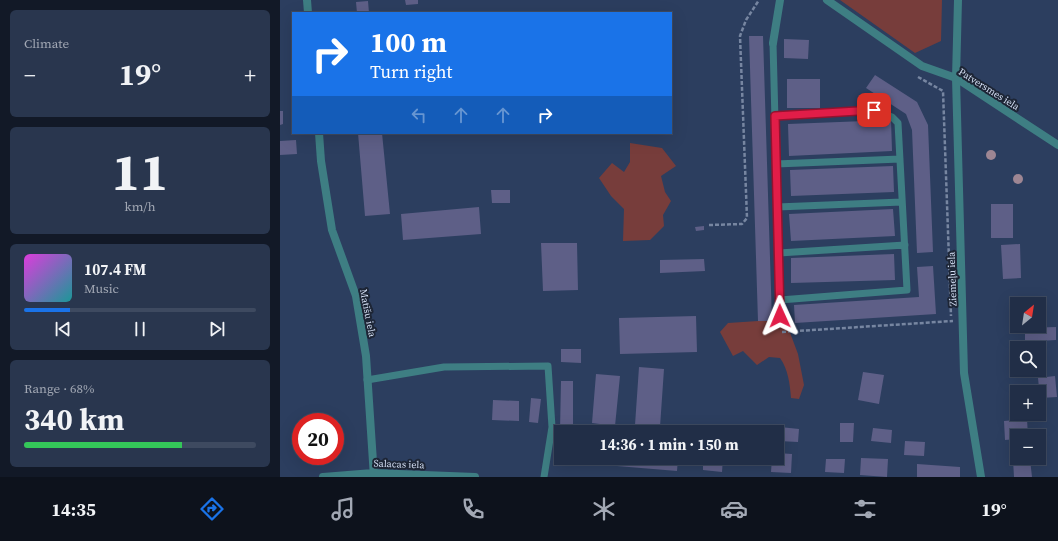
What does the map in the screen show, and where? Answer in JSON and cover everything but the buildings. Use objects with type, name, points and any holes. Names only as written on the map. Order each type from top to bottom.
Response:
[{"type":"street","points":[[307,0],[308,12]]},
{"type":"street","points":[[773,43],[780,0]]},
{"type":"street","name":"Patversmes iela","points":[[827,0],[922,66],[956,78],[1058,145]]},
{"type":"street","name":"Ziemeļu iela","points":[[958,0],[956,78],[964,373],[981,477]]},
{"type":"street","name":"Matīšu iela","points":[[319,134],[321,161],[332,230],[356,296],[366,356],[374,475]]},
{"type":"street","name":"Salacas iela","points":[[323,477],[374,475],[475,477]]},
{"type":"lane","points":[[773,43],[780,316]]},
{"type":"lane","points":[[775,116],[874,110],[892,117],[898,123],[907,290],[780,300]]},
{"type":"lane","points":[[776,164],[900,159]]},
{"type":"lane","points":[[777,207],[902,202]]},
{"type":"lane","points":[[779,253],[905,245]]},
{"type":"lane","points":[[367,380],[444,367],[548,366],[552,427],[544,477]]},
{"type":"path","points":[[709,225],[742,224],[747,218],[740,36],[746,20],[759,0]]},
{"type":"path","points":[[782,332],[963,321]]},
{"type":"shaded area","points":[[840,0],[942,0],[941,41],[915,53]]},
{"type":"shaded area","points":[[630,143],[662,148],[676,166],[661,176],[665,192],[671,201],[663,215],[664,226],[650,240],[623,241],[624,209],[611,196],[599,178],[612,163],[624,172],[630,162]]},
{"type":"shaded area","points":[[772,321],[781,323],[789,330],[798,354],[804,385],[799,399],[791,398],[787,372],[780,358],[769,357],[757,365],[743,351],[733,356],[720,332],[728,323]]},
{"type":"route","points":[[780,316],[775,116],[874,110]]}]
